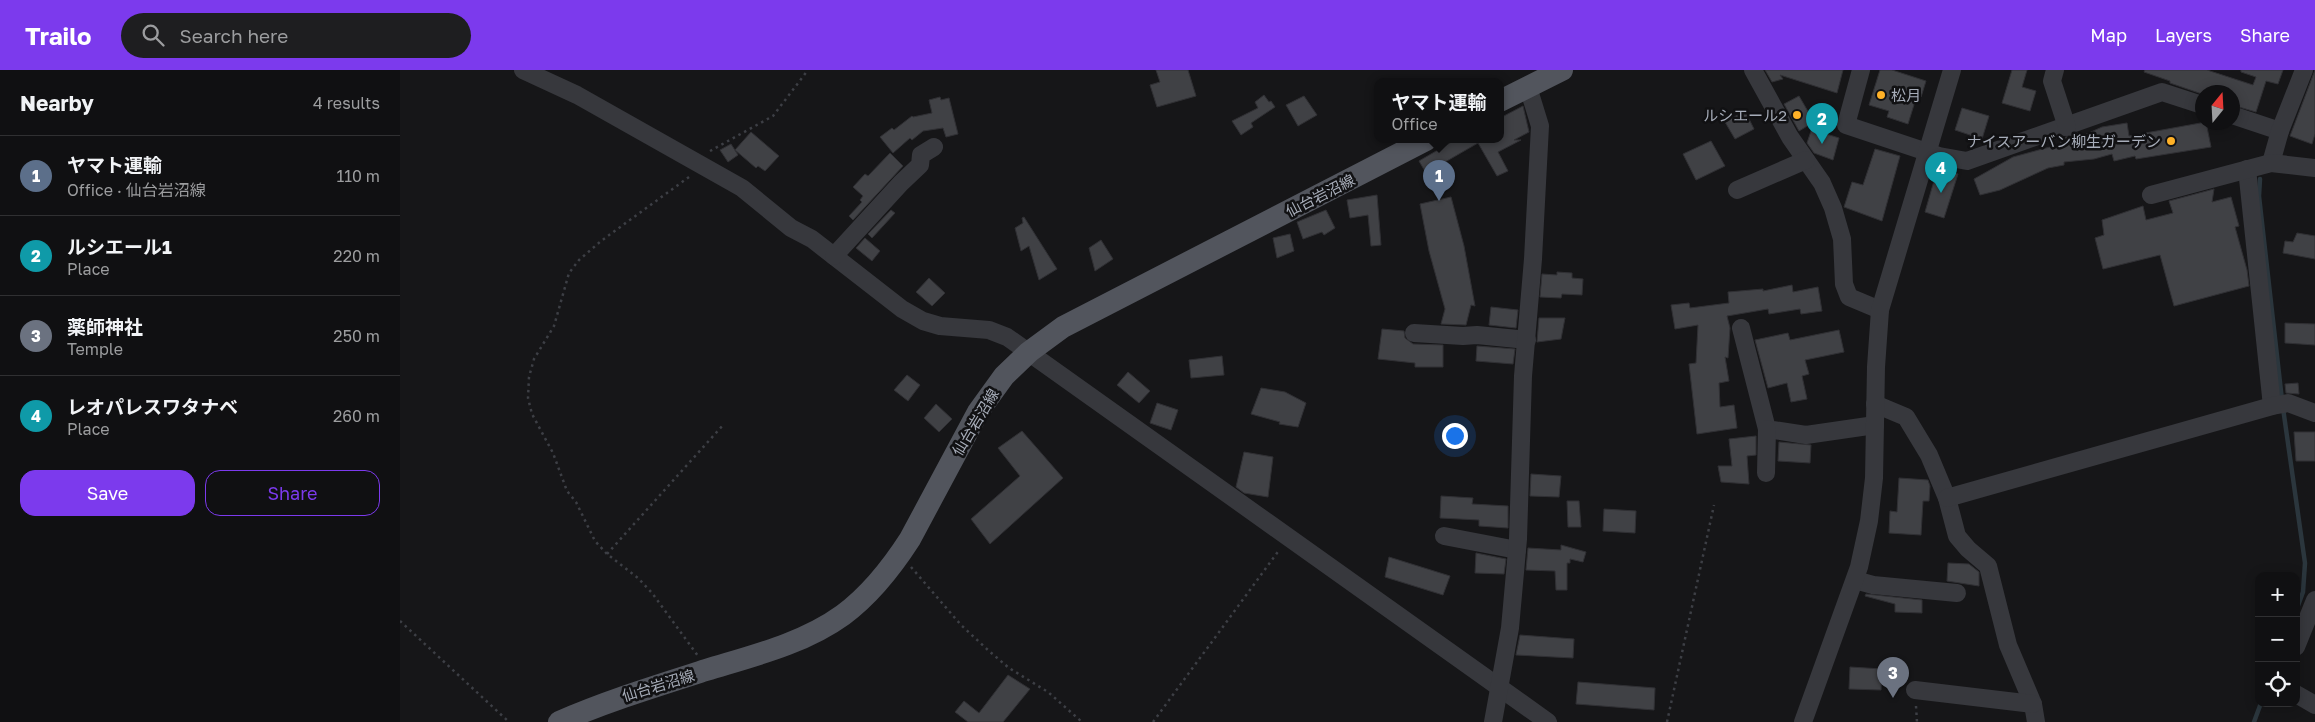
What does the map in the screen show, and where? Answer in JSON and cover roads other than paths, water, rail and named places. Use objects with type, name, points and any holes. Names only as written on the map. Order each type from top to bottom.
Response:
[{"type":"main road","points":[[1504,100],[1562,70]]},
{"type":"main road","name":"仙台岩沼線","points":[[559,722],[605,702],[766,652],[810,634],[842,616],[876,585],[900,555],[915,531],[978,412],[1004,376],[1029,352],[1063,327],[1420,143]]},
{"type":"street","points":[[523,70],[577,95],[742,188],[790,228],[812,239],[902,309],[922,321],[940,326],[989,330],[1007,337],[1548,722]]},
{"type":"street","points":[[1752,70],[1822,183],[1833,208],[1842,238],[1844,284],[1849,297],[1880,310]]},
{"type":"street","points":[[1861,70],[1846,124],[1926,152],[1968,162],[2162,92],[2195,103]]},
{"type":"street","points":[[1804,722],[1855,580],[1869,521],[1874,478],[1875,404],[1880,310],[1952,70]]},
{"type":"street","points":[[2055,70],[2052,81],[2067,127]]},
{"type":"street","points":[[2271,163],[2280,131],[2304,70]]},
{"type":"street","points":[[1493,722],[1501,690],[1510,628],[1517,550],[1523,376],[1527,340],[1540,126],[1528,87]]},
{"type":"street","points":[[2240,118],[2280,131]]},
{"type":"street","points":[[834,256],[920,165],[922,155],[934,147]]},
{"type":"street","points":[[1737,190],[1806,160]]},
{"type":"street","points":[[2151,195],[2271,163],[2315,168]]},
{"type":"street","points":[[2247,169],[2279,405]]},
{"type":"street","points":[[1741,328],[1767,429],[1766,473]]},
{"type":"street","points":[[1414,333],[1477,335],[1527,340]]},
{"type":"street","points":[[1875,404],[1906,417],[1929,455],[1947,498],[1958,536],[1968,549],[1988,566],[2008,645],[2033,704],[2036,722]]},
{"type":"street","points":[[1947,498],[2279,405],[2315,413]]},
{"type":"street","points":[[1767,429],[1806,435],[1875,425]]},
{"type":"street","points":[[1444,536],[1517,550]]},
{"type":"street","points":[[1855,580],[1873,585],[1957,593]]},
{"type":"street","points":[[2300,637],[2315,600]]},
{"type":"street","points":[[1915,690],[2033,704]]},
{"type":"street","points":[[2300,697],[2315,706]]},
{"type":"waterway","points":[[2260,179],[2259,196],[2282,400]]},
{"type":"waterway","points":[[2283,408],[2305,563],[2303,592],[2300,600]]},
{"type":"waterway","points":[[2254,722],[2260,707]]},
{"type":"place","name":"松月","points":[[1881,95]]},
{"type":"place","name":"ルシエール2","points":[[1797,115]]},
{"type":"place","name":"ナイスアーバン柳生ガーデン","points":[[2171,141]]},
{"type":"place","name":"ルシエール1","points":[[1822,144]]},
{"type":"place","name":"レオパレスワタナベ","points":[[1941,193]]},
{"type":"place","name":"ヤマト運輸","points":[[1439,201]]},
{"type":"place","name":"薬師神社","points":[[1893,698]]}]
